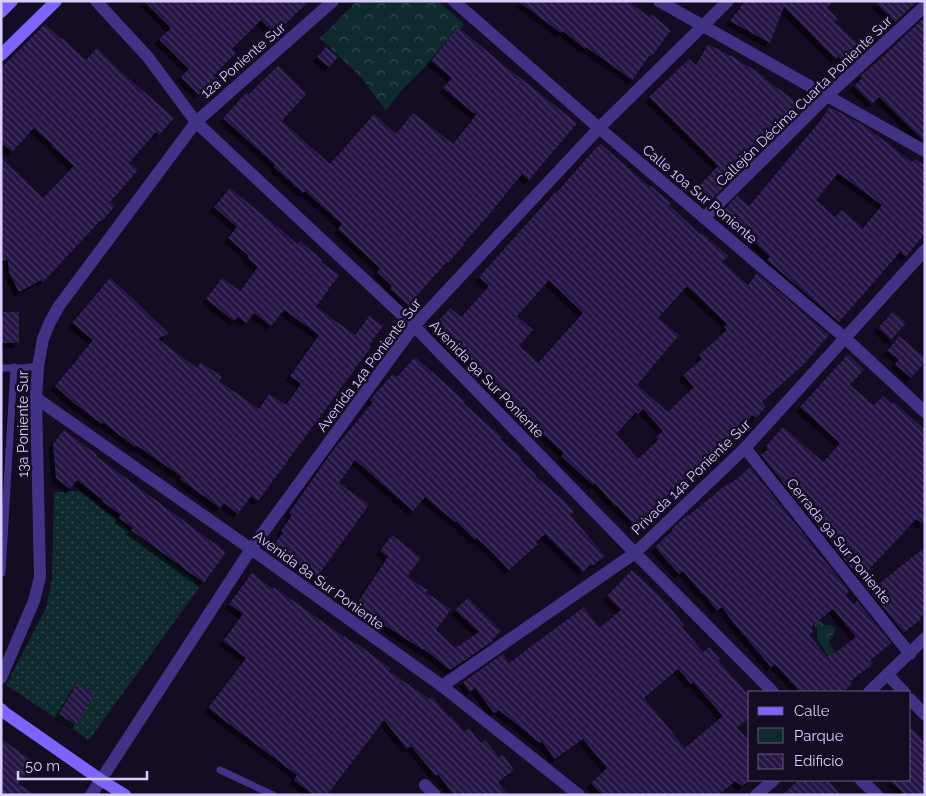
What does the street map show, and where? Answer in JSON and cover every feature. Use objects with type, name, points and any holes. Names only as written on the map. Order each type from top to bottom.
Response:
[{"type":"main road","points":[[1,12],[12,1]]},
{"type":"main road","points":[[1,55],[56,1]]},
{"type":"main road","points":[[2,712],[126,795]]},
{"type":"street","name":"Avenida 9a Sur Poniente","points":[[96,1],[147,56],[196,122],[414,326],[772,691]]},
{"type":"street","name":"12a Poniente Sur","points":[[196,122],[333,1]]},
{"type":"street","name":"Calle 10a Sur Poniente","points":[[454,1],[599,128],[845,338],[925,412]]},
{"type":"street","points":[[659,1],[925,150]]},
{"type":"street","name":"Avenida 14a Poniente Sur","points":[[91,795],[251,549],[414,326],[599,128],[728,1]]},
{"type":"street","name":"Callejón Décima Cuarta Poniente Sur","points":[[704,218],[828,95],[925,6]]},
{"type":"street","name":"13a Poniente Sur","points":[[1,678],[34,601],[40,577],[36,398],[38,366],[43,339],[50,322],[60,306],[196,122]]},
{"type":"street","name":"Privada 14a Poniente Sur","points":[[442,686],[635,553],[745,448],[925,250]]},
{"type":"street","name":"Avenida 8a Sur Poniente","points":[[36,398],[442,686],[579,795]]},
{"type":"street","name":"Cerrada 9a Sur Poniente","points":[[745,448],[910,654]]},
{"type":"street","points":[[870,691],[925,638]]},
{"type":"street","points":[[887,674],[903,691]]},
{"type":"street","points":[[911,700],[925,716]]},
{"type":"street","points":[[756,795],[773,781]]},
{"type":"street","points":[[863,781],[877,795]]},
{"type":"street","points":[[425,785],[435,795]]},
{"type":"lane","points":[[1,368],[38,366]]},
{"type":"lane","points":[[2,572],[14,367]]},
{"type":"lane","points":[[220,770],[273,795]]},
{"type":"green space","points":[[357,1],[438,1],[465,25],[449,39],[400,92],[386,111],[361,77],[320,38]]},
{"type":"green space","points":[[79,491],[201,585],[89,740],[6,685],[46,608],[52,580],[54,492]]},
{"type":"green space","points":[[819,620],[825,625],[831,625],[835,628],[835,632],[829,641],[835,653],[829,658],[817,638],[817,629],[813,624]]},
{"type":"building","points":[[144,1],[309,1],[275,34],[261,20],[232,49],[236,53],[213,76],[216,78],[199,95],[181,77],[189,69],[159,39],[171,28]]},
{"type":"building","points":[[518,1],[628,1],[649,17],[651,14],[671,30],[632,80],[586,47],[585,49],[563,31],[561,33]]},
{"type":"building","points":[[745,1],[834,1],[827,8],[838,19],[834,22],[865,50],[848,65],[838,56],[836,59],[784,7],[770,43],[730,21]]},
{"type":"building","points":[[874,1],[918,1],[895,22]]},
{"type":"building","points":[[925,17],[925,142],[879,97],[872,104],[854,86],[862,78],[860,76]]},
{"type":"building","points":[[45,24],[86,60],[97,48],[174,118],[159,135],[156,132],[129,163],[138,170],[110,202],[115,206],[102,221],[43,282],[41,280],[19,292],[9,272],[8,260],[1,261],[1,158],[43,198],[74,166],[34,128],[12,152],[1,143],[1,68]]},
{"type":"building","points":[[458,27],[577,123],[529,180],[522,174],[464,245],[408,305],[390,289],[392,286],[377,272],[380,268],[338,229],[342,224],[305,191],[303,193],[223,118],[247,92],[249,94],[278,66],[306,94],[282,121],[330,164],[374,114],[396,134],[413,113],[453,144],[476,115],[443,88],[452,78],[431,61]]},
{"type":"building","points":[[708,44],[730,55],[765,77],[799,104],[776,135],[709,202],[696,189],[718,166],[649,97],[689,59],[696,65]]},
{"type":"building","points":[[326,47],[338,57],[329,67],[317,57]]},
{"type":"building","points":[[830,107],[865,126],[912,162],[915,159],[925,165],[925,233],[906,257],[900,252],[839,322],[767,260],[770,257],[749,237],[751,234],[724,210],[737,196],[749,206]],"holes":[[[838,173],[882,205],[863,228],[842,210],[835,217],[816,200]]]},
{"type":"building","points":[[601,144],[671,203],[669,205],[700,234],[701,232],[728,256],[722,262],[748,285],[757,273],[829,335],[804,364],[762,402],[766,407],[756,418],[753,415],[730,436],[733,439],[677,486],[635,526],[595,483],[593,485],[561,456],[564,453],[487,383],[490,379],[431,329],[450,308],[461,317],[489,286],[479,277]],"holes":[[[549,280],[583,313],[538,363],[519,346],[533,330],[517,316]],[[687,286],[727,324],[724,327],[727,330],[699,355],[702,359],[683,375],[694,387],[668,412],[637,385],[679,335],[658,318]],[[643,409],[663,431],[656,437],[658,440],[638,459],[616,434],[636,412],[638,414]]]},
{"type":"building","points":[[230,188],[297,244],[300,241],[322,260],[321,262],[339,275],[316,307],[355,335],[369,316],[383,326],[369,345],[371,347],[258,501],[251,496],[238,514],[224,503],[220,508],[180,479],[182,477],[136,445],[135,447],[103,422],[102,424],[55,386],[93,340],[72,323],[110,278],[169,334],[158,339],[197,368],[201,362],[222,377],[219,381],[259,409],[269,394],[286,405],[301,384],[290,376],[319,335],[284,310],[271,326],[254,313],[246,323],[238,317],[234,321],[206,299],[222,278],[240,291],[258,267],[247,258],[249,256],[228,238],[237,227],[214,207]]},
{"type":"building","points":[[893,311],[906,323],[891,340],[878,328]]},
{"type":"building","points":[[2,312],[19,312],[19,343],[2,343]]},
{"type":"building","points":[[899,336],[925,358],[925,362],[911,378],[895,364],[899,359],[887,351]]},
{"type":"building","points":[[848,354],[864,370],[850,385],[874,405],[883,396],[892,404],[894,402],[925,430],[925,525],[916,519],[860,579],[761,455],[768,449],[766,446],[783,427],[823,462],[840,443],[800,407]]},
{"type":"building","points":[[415,357],[502,437],[500,439],[522,458],[520,460],[535,476],[559,495],[574,512],[570,515],[605,556],[592,566],[591,564],[583,572],[545,534],[536,542],[538,544],[509,570],[477,538],[475,540],[456,521],[425,497],[413,511],[355,460],[339,483],[369,505],[317,577],[273,546],[292,515],[289,513],[333,450],[373,402],[370,400],[373,396],[393,374],[397,377]]},
{"type":"building","points":[[64,430],[96,456],[226,552],[204,583],[131,530],[133,528],[119,518],[121,515],[77,480],[70,489],[56,478],[53,444]]},
{"type":"building","points":[[750,467],[849,591],[845,595],[854,604],[857,601],[891,643],[870,661],[873,664],[851,681],[853,683],[844,691],[799,691],[775,664],[771,667],[722,607],[717,611],[683,571],[679,574],[655,547],[687,515],[737,479]],"holes":[[[833,609],[856,637],[828,658],[809,635],[814,631],[811,627]]]},
{"type":"building","points":[[392,535],[421,558],[408,577],[427,590],[426,593],[451,609],[436,630],[455,648],[479,632],[455,610],[468,598],[501,631],[493,641],[450,670],[424,649],[355,606],[388,557],[380,551]]},
{"type":"building","points":[[925,547],[925,613],[919,618],[921,619],[904,633],[870,591]]},
{"type":"building","points":[[632,570],[659,595],[703,652],[709,647],[748,695],[748,719],[737,728],[748,739],[749,781],[742,786],[735,781],[719,795],[602,795],[591,783],[607,768],[583,739],[555,759],[542,742],[540,743],[499,710],[494,713],[475,688],[470,692],[463,682],[503,654],[509,663],[584,607],[599,628],[621,610],[607,596]],"holes":[[[678,669],[691,684],[693,682],[723,716],[685,748],[644,698]]]},
{"type":"building","points":[[252,573],[344,637],[356,643],[391,669],[389,671],[429,699],[432,696],[464,732],[469,728],[481,743],[485,740],[499,757],[503,755],[514,770],[498,782],[508,795],[454,795],[438,774],[436,776],[411,746],[407,749],[384,720],[327,795],[313,795],[294,780],[297,775],[208,708],[246,658],[223,641],[243,614],[229,604]]},
{"type":"building","points":[[77,684],[95,694],[76,725],[59,714]]},
{"type":"building","points":[[911,728],[925,742],[925,795],[905,795],[891,781],[911,781]]},
{"type":"building","points":[[1,739],[34,762],[18,784],[37,795],[1,795]]},
{"type":"building","points":[[798,781],[829,781],[841,795],[782,795]]}]
